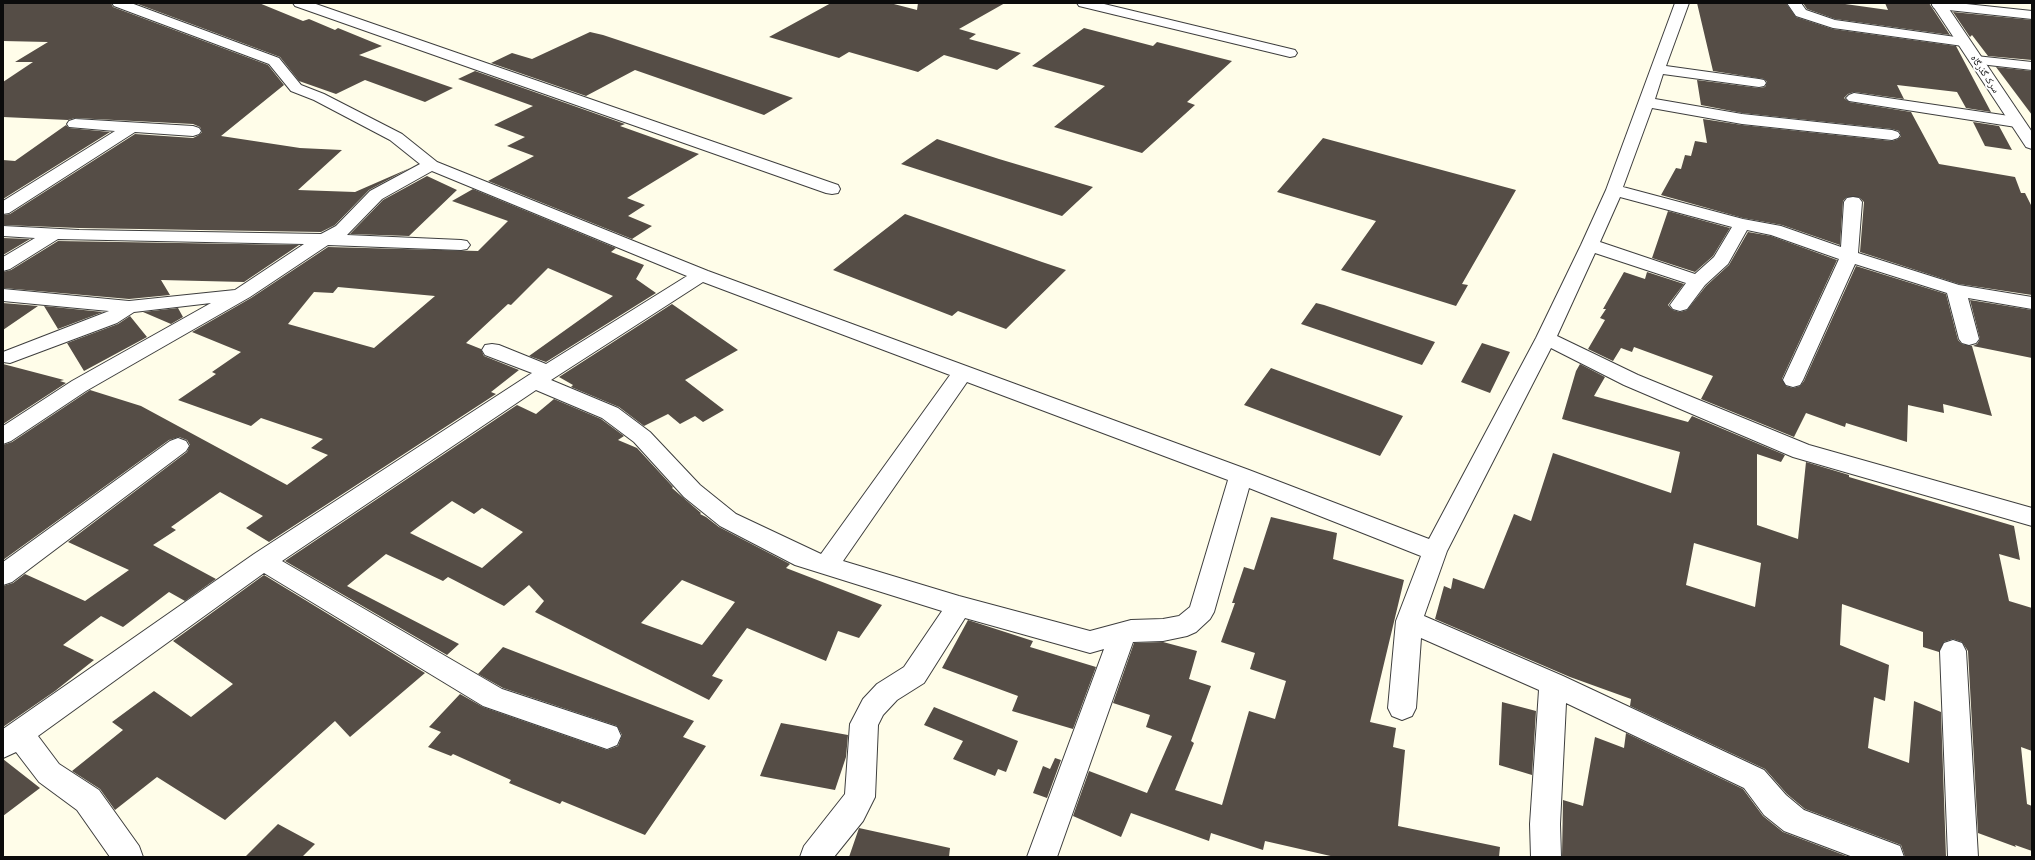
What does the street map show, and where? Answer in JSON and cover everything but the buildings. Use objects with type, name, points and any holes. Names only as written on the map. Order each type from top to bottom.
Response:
[{"type":"street","points":[[119,3],[274,61],[296,88],[319,96],[396,137],[431,166],[700,275],[1241,476],[1435,551]]},
{"type":"street","points":[[300,3],[832,189]]},
{"type":"street","points":[[1084,3],[1290,53]]},
{"type":"street","points":[[1402,708],[1409,621],[1435,551],[1546,338],[1590,244],[1614,190],[1682,3]]},
{"type":"street","points":[[1794,3],[1801,13],[1833,24],[1964,42]]},
{"type":"street","points":[[1939,4],[2032,15]]},
{"type":"street","name":"سرک گذرگاه","points":[[1939,4],[2016,122],[2030,140]]},
{"type":"street","points":[[1976,60],[2032,66]]},
{"type":"street","points":[[1658,69],[1759,83]]},
{"type":"street","points":[[1854,98],[2016,122]]},
{"type":"street","points":[[1646,102],[1742,119],[1892,135]]},
{"type":"street","points":[[75,124],[192,131]]},
{"type":"street","points":[[3,209],[131,128]]},
{"type":"street","points":[[3,436],[78,386],[243,293],[324,239],[342,230],[376,195],[431,166]]},
{"type":"street","points":[[1614,190],[1742,224],[1775,230],[1849,256],[1956,290],[2032,303]]},
{"type":"street","points":[[1793,380],[1849,256],[1853,202]]},
{"type":"street","points":[[1680,305],[1698,281],[1721,260],[1742,224]]},
{"type":"street","points":[[3,231],[54,234],[324,239],[461,245]]},
{"type":"street","points":[[3,265],[54,234]]},
{"type":"street","points":[[1590,244],[1698,281]]},
{"type":"street","points":[[128,857],[88,800],[49,773],[11,740],[263,561],[541,377],[700,275]]},
{"type":"street","points":[[1956,290],[1969,339]]},
{"type":"street","points":[[3,294],[129,308],[243,293]]},
{"type":"street","points":[[10,357],[110,319],[129,308]]},
{"type":"street","points":[[1546,338],[1630,380],[1801,451],[2032,517]]},
{"type":"street","points":[[492,350],[610,413],[642,437],[692,491],[728,520],[804,558],[959,606],[1090,642],[1122,635],[1131,631],[1163,630],[1187,625],[1201,612],[1241,476]]},
{"type":"street","points":[[827,565],[962,373]]},
{"type":"street","points":[[3,575],[178,446]]},
{"type":"street","points":[[263,561],[493,698],[607,736]]},
{"type":"street","points":[[814,857],[852,811],[860,797],[864,724],[873,707],[887,692],[914,674],[959,606]]},
{"type":"street","points":[[1409,621],[1553,684],[1754,779],[1775,805],[1795,821],[1828,832],[1889,857]]},
{"type":"street","points":[[1042,857],[1122,635]]},
{"type":"street","points":[[1953,651],[1963,857]]},
{"type":"street","points":[[1546,857],[1545,824],[1553,684]]}]
